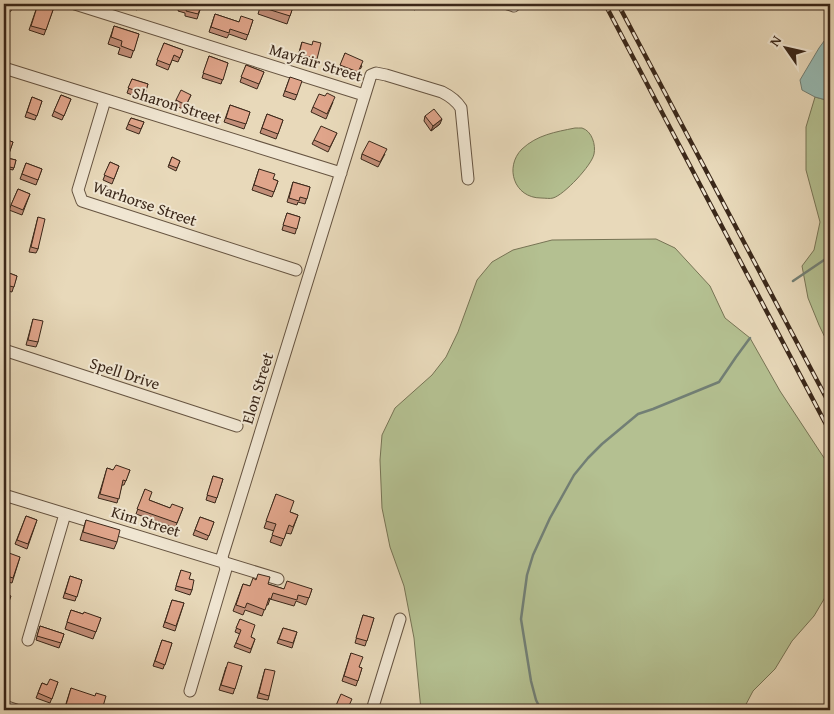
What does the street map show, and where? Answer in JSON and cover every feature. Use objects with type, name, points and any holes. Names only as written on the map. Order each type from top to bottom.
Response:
[{"type":"street","name":"Mayfair Street","points":[[75,4],[364,95],[371,75],[376,73],[442,92],[456,101],[461,108],[468,179]]},
{"type":"street","name":"Sharon Street","points":[[4,68],[341,173]]},
{"type":"street","name":"Elon Street","points":[[190,691],[226,569],[222,557],[364,95]]},
{"type":"street","name":"Warhorse Street","points":[[105,100],[78,190],[82,201],[296,270]]},
{"type":"street","name":"Spell Drive","points":[[4,350],[237,426]]},
{"type":"street","name":"Kim Street","points":[[4,495],[278,579]]},
{"type":"street","points":[[28,640],[66,514]]},
{"type":"street","points":[[372,710],[400,619]]},
{"type":"street","points":[[4,706],[16,710]]},
{"type":"green space","points":[[815,97],[830,101],[830,348],[808,298],[802,266],[814,250],[820,222],[806,170],[806,127]]},
{"type":"green space","points":[[582,128],[588,132],[594,143],[594,154],[583,172],[570,186],[553,198],[532,197],[524,193],[518,187],[513,172],[517,156],[522,149],[540,137]]},
{"type":"green space","points":[[656,239],[675,248],[710,286],[725,318],[750,338],[780,391],[830,467],[830,589],[814,616],[792,641],[775,669],[753,691],[743,710],[421,710],[414,638],[404,586],[390,547],[382,508],[380,460],[382,435],[395,408],[432,375],[446,357],[458,332],[477,280],[492,262],[513,250],[552,240]]},
{"type":"water","points":[[830,33],[830,101],[815,97],[802,90],[800,80]]},
{"type":"building","points":[[38,4],[54,7],[46,30],[31,26]]},
{"type":"building","points":[[180,4],[202,4],[198,14],[186,11],[187,8],[179,6]]},
{"type":"building","points":[[262,4],[294,4],[290,16],[261,7]]},
{"type":"building","points":[[215,14],[239,22],[241,16],[253,20],[248,35],[230,29],[229,33],[211,27]]},
{"type":"building","points":[[114,26],[139,34],[134,51],[121,46],[122,41],[111,37]]},
{"type":"building","points":[[313,41],[321,43],[317,59],[299,54],[302,42],[312,45]]},
{"type":"building","points":[[164,43],[183,50],[180,58],[174,55],[170,65],[157,60]]},
{"type":"building","points":[[345,53],[363,61],[358,72],[340,65]]},
{"type":"building","points":[[209,56],[228,63],[223,80],[203,73]]},
{"type":"building","points":[[246,65],[264,72],[259,84],[241,77]]},
{"type":"building","points":[[290,77],[302,81],[297,95],[285,91]]},
{"type":"building","points":[[132,79],[148,84],[145,94],[128,88]]},
{"type":"building","points":[[181,90],[191,95],[186,105],[176,100]]},
{"type":"building","points":[[327,93],[335,97],[327,114],[313,107],[319,94],[325,96]]},
{"type":"building","points":[[61,95],[71,99],[64,116],[54,111]]},
{"type":"building","points":[[32,97],[42,101],[37,116],[27,112]]},
{"type":"building","points":[[230,105],[250,112],[246,124],[226,118]]},
{"type":"building","points":[[434,109],[442,119],[433,126],[425,116]]},
{"type":"building","points":[[267,114],[283,120],[278,134],[262,128]]},
{"type":"building","points":[[131,118],[144,122],[141,129],[128,124]]},
{"type":"building","points":[[321,126],[337,133],[330,147],[314,140]]},
{"type":"building","points":[[4,139],[13,142],[9,154],[4,152]]},
{"type":"building","points":[[369,141],[387,149],[380,162],[362,154]]},
{"type":"building","points":[[172,157],[180,161],[177,168],[169,165]]},
{"type":"building","points":[[7,158],[16,160],[14,168],[5,166]]},
{"type":"building","points":[[110,162],[119,166],[114,179],[104,175]]},
{"type":"building","points":[[26,163],[42,169],[38,180],[22,174]]},
{"type":"building","points":[[259,169],[275,174],[273,179],[278,181],[274,192],[254,185]]},
{"type":"building","points":[[293,182],[310,187],[307,199],[300,197],[299,201],[289,198]]},
{"type":"building","points":[[18,189],[30,194],[23,210],[11,205]]},
{"type":"building","points":[[287,213],[300,217],[297,229],[283,225]]},
{"type":"building","points":[[38,217],[45,219],[38,249],[31,247]]},
{"type":"building","points":[[9,273],[17,276],[14,287],[5,285]]},
{"type":"building","points":[[33,319],[43,321],[38,342],[28,340]]},
{"type":"building","points":[[116,465],[130,470],[126,481],[123,480],[119,499],[100,494],[107,468],[113,470]]},
{"type":"building","points":[[213,476],[223,479],[217,498],[207,495]]},
{"type":"building","points":[[145,489],[152,492],[149,500],[170,508],[172,504],[183,508],[177,523],[137,509]]},
{"type":"building","points":[[276,494],[294,501],[290,512],[298,515],[293,527],[289,525],[284,539],[272,535],[276,524],[266,521]]},
{"type":"building","points":[[26,516],[37,520],[28,544],[17,540]]},
{"type":"building","points":[[200,517],[214,522],[209,536],[195,530]]},
{"type":"building","points":[[86,520],[120,530],[117,542],[83,532]]},
{"type":"building","points":[[9,553],[20,557],[13,578],[4,575]]},
{"type":"building","points":[[181,570],[191,573],[189,579],[194,580],[192,590],[176,586]]},
{"type":"building","points":[[258,574],[270,577],[268,584],[284,589],[287,581],[312,589],[309,598],[298,595],[297,600],[273,593],[265,610],[247,603],[245,608],[236,605],[243,584],[250,586],[253,578],[256,580]]},
{"type":"building","points":[[70,576],[82,580],[77,597],[65,593]]},
{"type":"building","points":[[4,593],[11,596],[6,610],[4,609]]},
{"type":"building","points":[[172,600],[184,603],[176,626],[165,622]]},
{"type":"building","points":[[71,610],[101,618],[96,632],[67,622]]},
{"type":"building","points":[[363,615],[374,618],[367,641],[356,638]]},
{"type":"building","points":[[240,619],[255,625],[251,637],[255,639],[251,649],[236,643],[241,630],[236,628]]},
{"type":"building","points":[[40,626],[64,634],[61,643],[37,636]]},
{"type":"building","points":[[283,628],[297,632],[293,643],[279,639]]},
{"type":"building","points":[[162,640],[172,643],[165,665],[155,661]]},
{"type":"building","points":[[351,653],[363,657],[359,667],[362,668],[358,681],[344,676]]},
{"type":"building","points":[[228,662],[242,666],[235,689],[221,685]]},
{"type":"building","points":[[4,663],[7,665],[4,674]]},
{"type":"building","points":[[265,669],[275,671],[269,696],[259,693]]},
{"type":"building","points":[[50,679],[58,682],[52,699],[38,693],[42,683],[47,685]]},
{"type":"building","points":[[71,688],[95,696],[96,693],[106,696],[102,710],[94,710],[79,705],[78,709],[66,705]]},
{"type":"building","points":[[341,694],[352,699],[347,710],[334,710]]},
{"type":"waterway","points":[[793,281],[830,256]]},
{"type":"waterway","points":[[541,710],[531,681],[521,619],[527,575],[533,555],[550,518],[574,475],[602,444],[638,414],[719,382],[750,338]]},
{"type":"railway","points":[[605,4],[830,432]]},
{"type":"railway","points":[[618,4],[830,405]]}]
